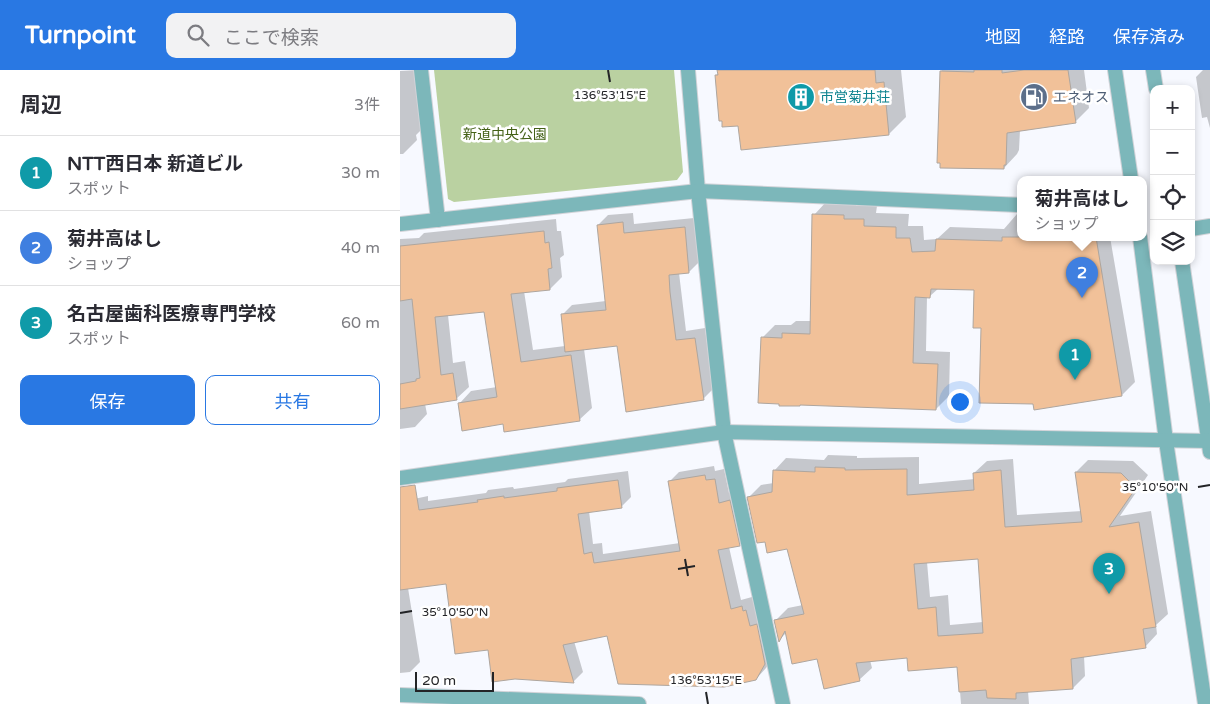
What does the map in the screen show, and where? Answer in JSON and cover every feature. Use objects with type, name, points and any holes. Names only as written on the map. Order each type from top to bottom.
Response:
[{"type":"street","points":[[421,70],[438,220]]},
{"type":"street","points":[[688,70],[698,191],[724,432],[783,704]]},
{"type":"street","points":[[1115,70],[1132,176]]},
{"type":"street","points":[[1153,70],[1155,85]]},
{"type":"street","points":[[400,224],[698,191],[1017,205]]},
{"type":"street","points":[[1195,228],[1210,226]]},
{"type":"street","points":[[1141,241],[1166,441],[1206,704]]},
{"type":"street","points":[[400,478],[724,432],[1166,441],[1209,444],[1183,265]]},
{"type":"street","points":[[400,695],[639,704]]},
{"type":"green space","name":"新道中央公園","points":[[434,70],[674,70],[683,172],[677,180],[454,202],[448,199]]},
{"type":"building","name":"市営菊井荘","points":[[717,70],[875,70],[876,83],[884,82],[889,135],[741,150],[738,126],[722,127],[722,121],[719,121],[715,75],[718,75]]},
{"type":"building","points":[[974,70],[1002,70],[1002,73],[1024,70],[1068,70],[1076,123],[1007,133],[1006,165],[1004,165],[1004,169],[940,168],[940,163],[937,163],[940,71],[974,72]]},
{"type":"building","points":[[812,214],[844,215],[844,219],[864,219],[864,226],[896,227],[896,238],[910,238],[912,252],[935,251],[936,239],[1002,241],[1002,237],[1017,237],[1017,241],[1097,241],[1122,396],[1034,410],[1033,404],[979,403],[981,328],[973,328],[974,290],[931,289],[930,298],[915,297],[913,363],[938,364],[936,410],[800,405],[779,406],[779,404],[758,403],[761,337],[782,338],[782,333],[810,334]]},
{"type":"building","points":[[623,222],[624,233],[685,227],[689,273],[669,275],[670,292],[676,340],[695,338],[704,400],[626,412],[617,346],[565,352],[561,314],[606,310],[597,225]]},
{"type":"building","points":[[544,231],[545,243],[549,242],[552,268],[548,269],[550,290],[511,294],[521,362],[571,355],[580,421],[504,432],[503,424],[462,431],[458,403],[497,397],[484,312],[435,317],[441,375],[453,373],[457,400],[400,409],[400,384],[416,381],[416,379],[420,378],[412,299],[400,301],[400,246]]},
{"type":"building","points":[[815,467],[845,468],[845,470],[907,469],[907,495],[974,490],[973,473],[1001,470],[1005,527],[1082,522],[1075,472],[1121,473],[1136,488],[1109,527],[1139,522],[1156,627],[1143,629],[1146,648],[1071,659],[1073,689],[1016,693],[1016,699],[987,698],[986,690],[959,692],[957,667],[908,671],[907,658],[856,663],[860,681],[824,689],[817,659],[792,664],[785,631],[779,642],[774,620],[804,614],[787,549],[767,553],[765,542],[757,543],[747,497],[772,492],[773,470],[815,472]],"holes":[[[978,559],[983,633],[938,636],[936,607],[918,609],[914,564]]]},
{"type":"building","points":[[705,475],[706,480],[715,479],[719,503],[730,500],[740,546],[718,550],[731,609],[742,606],[743,611],[746,610],[750,626],[757,624],[765,664],[756,680],[724,687],[618,684],[607,636],[563,645],[574,683],[515,679],[492,682],[488,650],[455,654],[446,584],[400,590],[400,487],[415,485],[419,510],[478,502],[477,500],[504,496],[504,498],[557,491],[557,488],[618,480],[622,508],[578,514],[584,554],[592,552],[594,563],[680,551],[668,481]]},
{"type":"place","name":"市営菊井荘","points":[[801,97]]},
{"type":"place","name":"エネオス","points":[[1034,97]]},
{"type":"place","name":"菊井高はし","points":[[1082,298]]},
{"type":"place","name":"NTT西日本 新道ビル","points":[[1075,380]]},
{"type":"place","name":"名古屋歯科医療専門学校","points":[[1109,594]]}]
